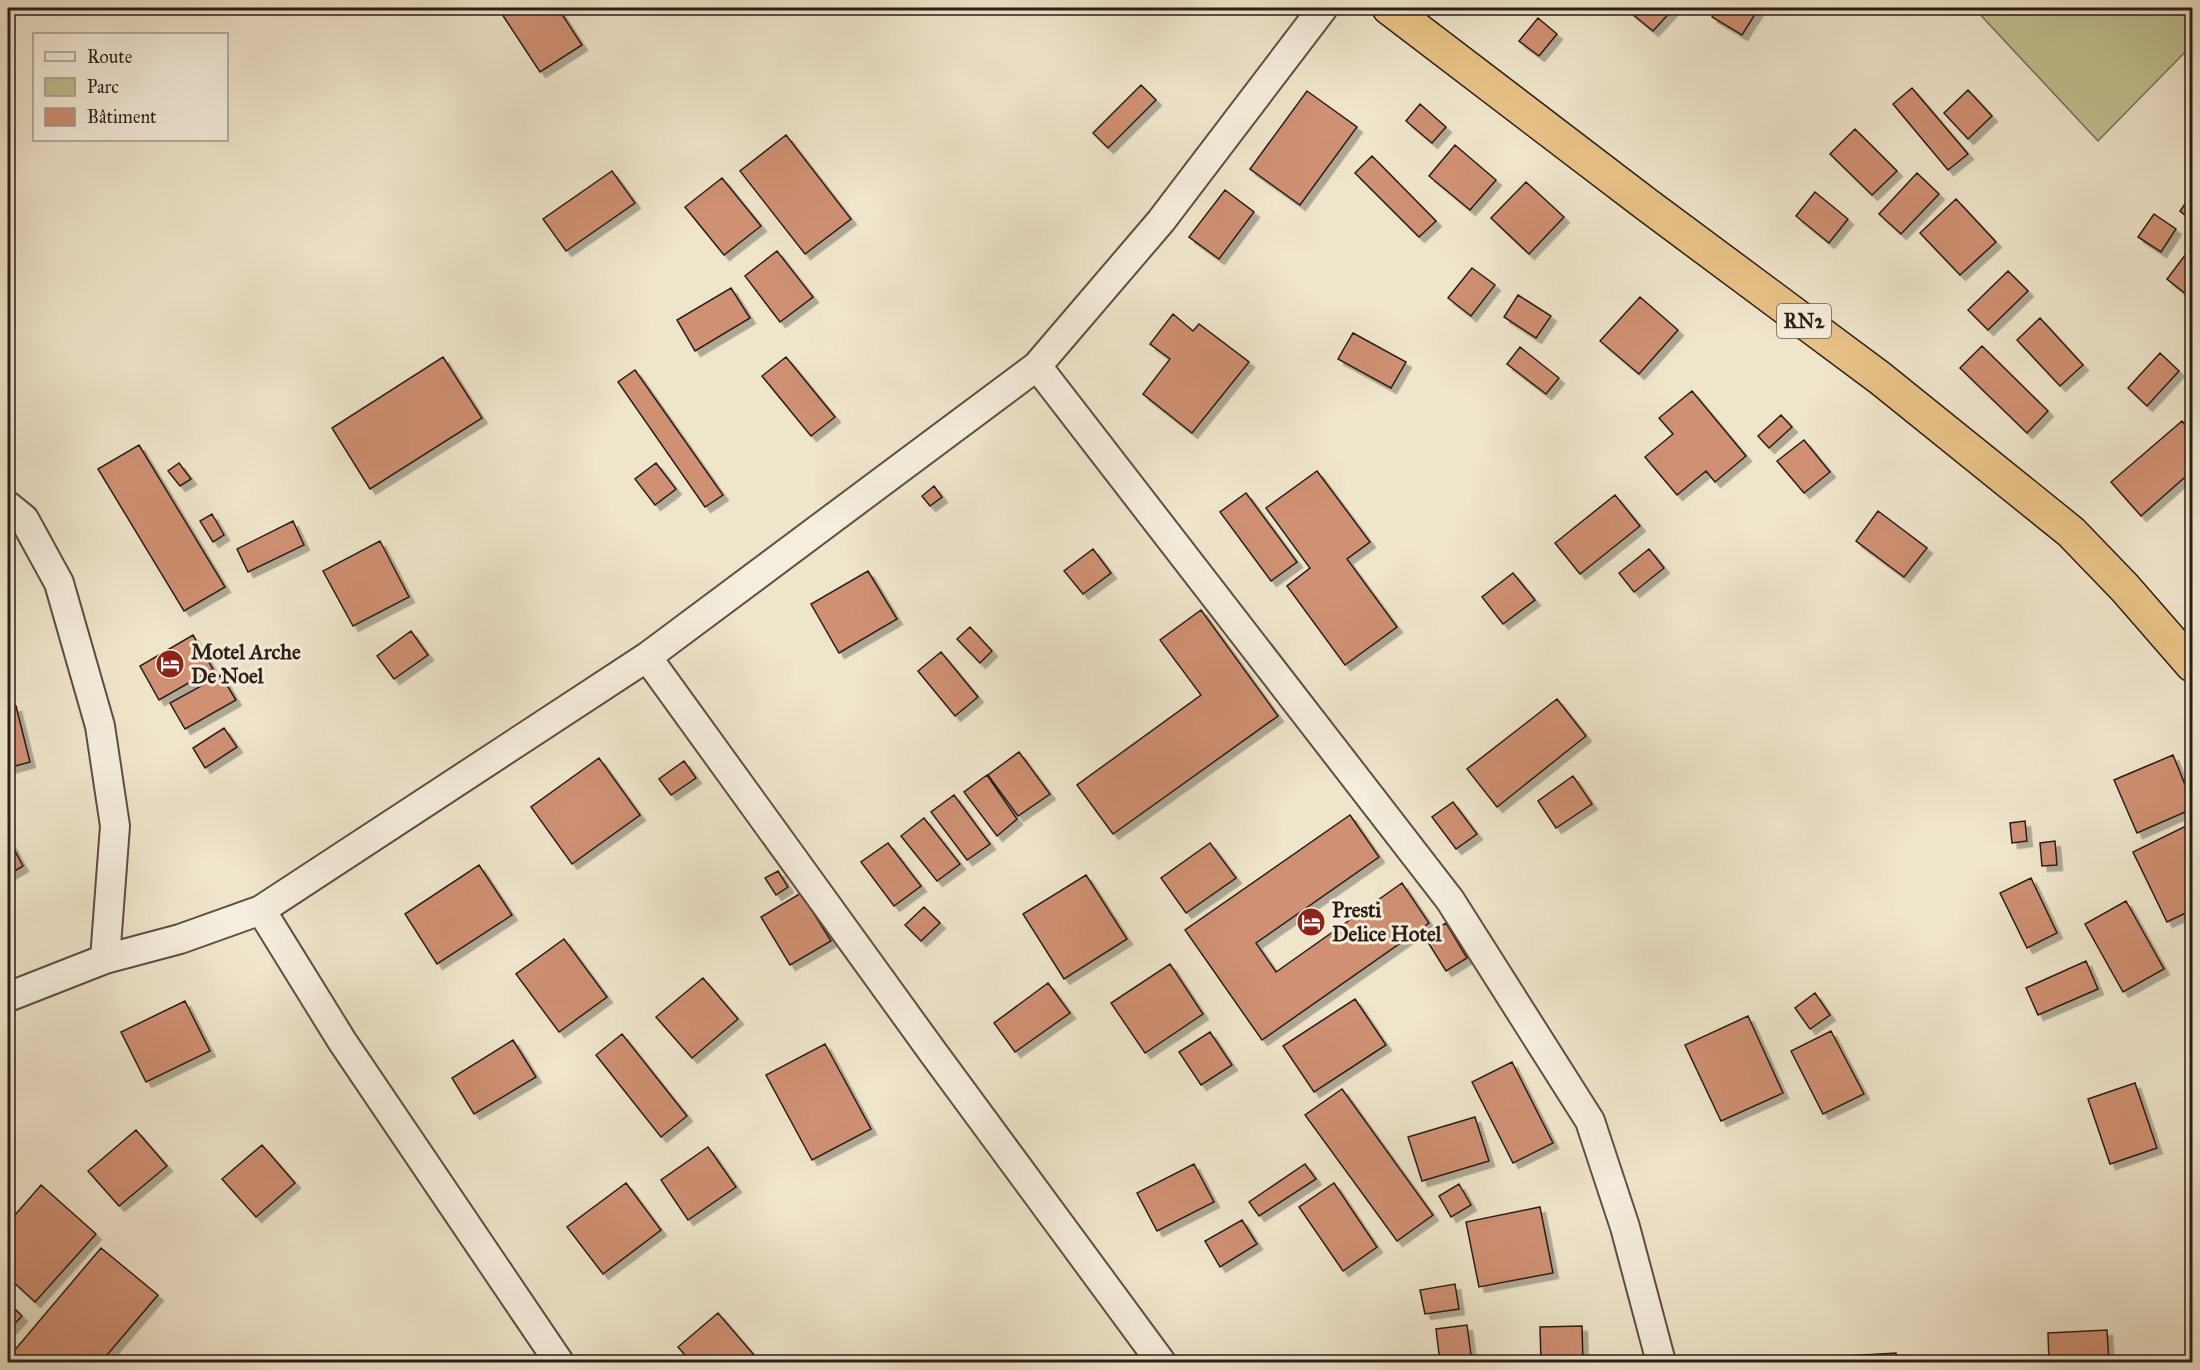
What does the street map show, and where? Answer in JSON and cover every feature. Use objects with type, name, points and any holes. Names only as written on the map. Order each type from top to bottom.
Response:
[{"type":"highway","name":"RN2","points":[[1389,8],[1880,378],[2071,532],[2126,588],[2193,665]]},
{"type":"street","points":[[8,998],[105,959],[180,939],[261,910],[647,657],[1037,366],[1161,221],[1323,8]]},
{"type":"street","points":[[1037,366],[1450,900],[1590,1122],[1625,1227],[1660,1362]]},
{"type":"street","points":[[8,506],[24,519],[59,583],[100,726],[115,826],[105,959]]},
{"type":"street","points":[[647,657],[932,1051],[1161,1362]]},
{"type":"street","points":[[261,910],[342,1041],[559,1362]]},
{"type":"green space","points":[[1974,8],[2192,8],[2192,45],[2098,141]]},
{"type":"building","points":[[498,8],[558,8],[582,45],[540,72]]},
{"type":"building","points":[[1625,8],[1674,8],[1653,31]]},
{"type":"building","points":[[1717,8],[1759,8],[1742,35],[1712,17]]},
{"type":"building","points":[[1538,18],[1557,34],[1539,56],[1519,41]]},
{"type":"building","points":[[1141,85],[1156,100],[1108,148],[1093,133]]},
{"type":"building","points":[[1912,88],[1968,154],[1948,170],[1893,104]]},
{"type":"building","points":[[1968,90],[1992,116],[1968,139],[1944,113]]},
{"type":"building","points":[[1307,91],[1357,127],[1300,205],[1250,169]]},
{"type":"building","points":[[1420,104],[1446,127],[1432,143],[1406,121]]},
{"type":"building","points":[[1855,129],[1897,171],[1872,195],[1830,154]]},
{"type":"building","points":[[786,135],[851,219],[805,254],[740,171]]},
{"type":"building","points":[[1455,145],[1496,180],[1470,210],[1429,176]]},
{"type":"building","points":[[1372,156],[1436,221],[1419,237],[1355,173]]},
{"type":"building","points":[[612,171],[635,203],[566,251],[543,219]]},
{"type":"building","points":[[1917,173],[1939,194],[1901,234],[1879,214]]},
{"type":"building","points":[[722,178],[761,226],[724,255],[685,207]]},
{"type":"building","points":[[1526,182],[1564,217],[1529,254],[1491,218]]},
{"type":"building","points":[[1225,190],[1254,212],[1219,259],[1189,237]]},
{"type":"building","points":[[1815,192],[1848,219],[1829,243],[1796,216]]},
{"type":"building","points":[[2190,197],[2192,199],[2192,221],[2180,211]]},
{"type":"building","points":[[1956,199],[1996,242],[1960,275],[1920,233]]},
{"type":"building","points":[[2154,214],[2176,229],[2161,252],[2138,237]]},
{"type":"building","points":[[2192,246],[2192,299],[2167,279]]},
{"type":"building","points":[[777,251],[813,297],[780,322],[745,276]]},
{"type":"building","points":[[1472,268],[1495,285],[1471,316],[1448,298]]},
{"type":"building","points":[[2008,271],[2028,291],[1988,330],[1968,310]]},
{"type":"building","points":[[731,288],[750,318],[695,351],[677,320]]},
{"type":"building","points":[[1518,295],[1551,316],[1536,338],[1504,317]]},
{"type":"building","points":[[1640,297],[1678,330],[1639,374],[1600,341]]},
{"type":"building","points":[[1173,314],[1193,331],[1199,324],[1249,362],[1192,433],[1143,394],[1170,359],[1150,344]]},
{"type":"building","points":[[2040,318],[2083,365],[2060,386],[2017,340]]},
{"type":"building","points":[[1353,333],[1406,362],[1391,388],[1338,359]]},
{"type":"building","points":[[1982,346],[2048,411],[2027,433],[1960,368]]},
{"type":"building","points":[[1520,347],[1559,378],[1546,394],[1507,364]]},
{"type":"building","points":[[2160,353],[2179,371],[2147,406],[2128,388]]},
{"type":"building","points":[[443,357],[482,418],[370,489],[332,428]]},
{"type":"building","points":[[786,357],[835,417],[811,436],[762,376]]},
{"type":"building","points":[[635,370],[723,495],[705,507],[618,382]]},
{"type":"building","points":[[1692,391],[1746,456],[1715,482],[1706,471],[1677,495],[1645,457],[1673,434],[1659,418]]},
{"type":"building","points":[[1781,415],[1792,427],[1769,448],[1758,436]]},
{"type":"building","points":[[2182,421],[2192,433],[2192,471],[2141,516],[2111,482]]},
{"type":"building","points":[[1804,440],[1830,472],[1804,493],[1777,461]]},
{"type":"building","points":[[139,445],[225,587],[184,611],[98,469]]},
{"type":"building","points":[[179,463],[191,479],[180,486],[168,471]]},
{"type":"building","points":[[656,463],[676,489],[655,505],[635,479]]},
{"type":"building","points":[[1317,471],[1370,542],[1347,559],[1397,627],[1345,665],[1287,586],[1310,568],[1266,508]]},
{"type":"building","points":[[934,486],[942,497],[930,506],[922,496]]},
{"type":"building","points":[[1246,493],[1297,562],[1271,581],[1220,512]]},
{"type":"building","points":[[1615,495],[1640,526],[1580,574],[1555,543]]},
{"type":"building","points":[[1878,511],[1927,548],[1904,577],[1856,541]]},
{"type":"building","points":[[212,514],[224,535],[213,542],[200,521]]},
{"type":"building","points":[[293,521],[304,545],[248,572],[237,549]]},
{"type":"building","points":[[380,541],[409,597],[353,626],[323,571]]},
{"type":"building","points":[[1093,549],[1111,573],[1083,594],[1064,571]]},
{"type":"building","points":[[1649,549],[1664,568],[1634,592],[1619,573]]},
{"type":"building","points":[[868,571],[897,619],[839,653],[811,604]]},
{"type":"building","points":[[1513,573],[1535,600],[1503,624],[1482,597]]},
{"type":"building","points":[[1201,610],[1278,716],[1113,834],[1077,785],[1201,695],[1160,640]]},
{"type":"building","points":[[970,627],[992,651],[980,663],[957,639]]},
{"type":"building","points":[[411,631],[428,655],[394,679],[377,656]]},
{"type":"building","points":[[193,635],[213,669],[159,700],[140,666]]},
{"type":"building","points":[[941,652],[978,697],[955,716],[918,671]]},
{"type":"building","points":[[221,675],[236,700],[185,729],[170,703]]},
{"type":"building","points":[[1557,699],[1586,736],[1497,807],[1467,769]]},
{"type":"building","points":[[16,706],[30,762],[8,768],[8,708]]},
{"type":"building","points":[[224,728],[237,747],[205,768],[193,748]]},
{"type":"building","points":[[1019,752],[1050,794],[1018,816],[988,775]]},
{"type":"building","points":[[2173,755],[2192,802],[2192,809],[2137,833],[2114,780]]},
{"type":"building","points":[[599,758],[640,815],[572,864],[531,807]]},
{"type":"building","points":[[684,761],[696,778],[671,795],[659,779]]},
{"type":"building","points":[[987,775],[1017,819],[997,836],[964,792]]},
{"type":"building","points":[[1573,776],[1592,804],[1556,828],[1538,801]]},
{"type":"building","points":[[954,795],[990,844],[967,860],[931,812]]},
{"type":"building","points":[[1453,802],[1477,834],[1456,849],[1432,817]]},
{"type":"building","points":[[1350,815],[1379,857],[1256,943],[1276,972],[1402,883],[1429,923],[1262,1040],[1185,930]]},
{"type":"building","points":[[924,818],[960,864],[937,881],[901,836]]},
{"type":"building","points":[[2025,821],[2027,841],[2012,843],[2010,823]]},
{"type":"building","points":[[2192,823],[2192,910],[2167,922],[2133,852]]},
{"type":"building","points":[[8,838],[23,866],[8,875]]},
{"type":"building","points":[[2055,841],[2057,865],[2042,866],[2040,843]]},
{"type":"building","points":[[888,843],[921,886],[894,906],[861,862]]},
{"type":"building","points":[[1210,843],[1236,878],[1186,913],[1161,878]]},
{"type":"building","points":[[479,865],[512,915],[437,964],[405,914]]},
{"type":"building","points":[[778,871],[788,887],[776,895],[765,878]]},
{"type":"building","points":[[1086,875],[1127,939],[1064,979],[1023,914]]},
{"type":"building","points":[[2031,878],[2057,933],[2027,948],[2000,893]]},
{"type":"building","points":[[801,893],[831,941],[790,965],[761,917]]},
{"type":"building","points":[[2126,901],[2164,969],[2123,992],[2085,924]]},
{"type":"building","points":[[924,907],[940,923],[921,941],[905,925]]},
{"type":"building","points":[[1446,923],[1467,958],[1446,971],[1424,936]]},
{"type":"building","points":[[564,939],[607,997],[559,1032],[516,974]]},
{"type":"building","points":[[2086,961],[2098,989],[2038,1015],[2026,988]]},
{"type":"building","points":[[1170,964],[1203,1014],[1145,1053],[1111,1003]]},
{"type":"building","points":[[703,978],[738,1019],[692,1058],[656,1017]]},
{"type":"building","points":[[1048,983],[1070,1013],[1015,1052],[994,1023]]},
{"type":"building","points":[[1815,993],[1830,1015],[1810,1029],[1795,1008]]},
{"type":"building","points":[[1355,999],[1386,1045],[1314,1092],[1283,1046]]},
{"type":"building","points":[[185,1001],[210,1051],[146,1082],[121,1032]]},
{"type":"building","points":[[1748,1016],[1783,1093],[1721,1121],[1685,1045]]},
{"type":"building","points":[[1831,1031],[1864,1094],[1823,1114],[1791,1051]]},
{"type":"building","points":[[1210,1032],[1232,1065],[1201,1085],[1179,1052]]},
{"type":"building","points":[[622,1034],[687,1116],[661,1137],[596,1055]]},
{"type":"building","points":[[513,1040],[536,1077],[474,1114],[452,1078]]},
{"type":"building","points":[[825,1044],[871,1129],[812,1160],[766,1075]]},
{"type":"building","points":[[1512,1062],[1553,1143],[1513,1163],[1472,1082]]},
{"type":"building","points":[[2135,1083],[2157,1148],[2110,1164],[2088,1099]]},
{"type":"building","points":[[1342,1089],[1433,1215],[1397,1241],[1305,1115]]},
{"type":"building","points":[[1475,1117],[1489,1161],[1422,1181],[1408,1137]]},
{"type":"building","points":[[136,1130],[167,1166],[119,1206],[88,1171]]},
{"type":"building","points":[[262,1145],[295,1183],[256,1217],[222,1179]]},
{"type":"building","points":[[708,1147],[736,1187],[688,1220],[661,1180]]},
{"type":"building","points":[[1194,1164],[1214,1202],[1157,1231],[1137,1193]]},
{"type":"building","points":[[1305,1164],[1316,1179],[1259,1216],[1249,1202]]},
{"type":"building","points":[[626,1183],[661,1230],[603,1274],[567,1227]]},
{"type":"building","points":[[1334,1183],[1377,1247],[1343,1271],[1299,1207]]},
{"type":"building","points":[[1459,1184],[1471,1205],[1451,1217],[1439,1196]]},
{"type":"building","points":[[41,1185],[96,1234],[35,1302],[8,1277],[8,1223]]},
{"type":"building","points":[[1540,1207],[1553,1273],[1479,1287],[1466,1222]]},
{"type":"building","points":[[1242,1220],[1257,1244],[1220,1267],[1205,1241]]},
{"type":"building","points":[[101,1248],[158,1295],[101,1362],[8,1362],[8,1358]]},
{"type":"building","points":[[1455,1284],[1459,1309],[1425,1314],[1420,1290]]},
{"type":"building","points":[[8,1302],[22,1316],[8,1331]]},
{"type":"building","points":[[718,1313],[760,1362],[691,1362],[678,1347]]},
{"type":"building","points":[[1467,1325],[1472,1362],[1440,1362],[1436,1329]]},
{"type":"building","points":[[1582,1326],[1583,1362],[1541,1362],[1540,1327]]},
{"type":"building","points":[[2107,1330],[2109,1362],[2049,1362],[2048,1333]]},
{"type":"building","points":[[1896,1353],[1897,1362],[1847,1362],[1847,1356]]},
{"type":"place","name":"Motel Arche De Noel","points":[[170,664]]},
{"type":"place","name":"Presti Delice Hotel","points":[[1311,922]]}]
